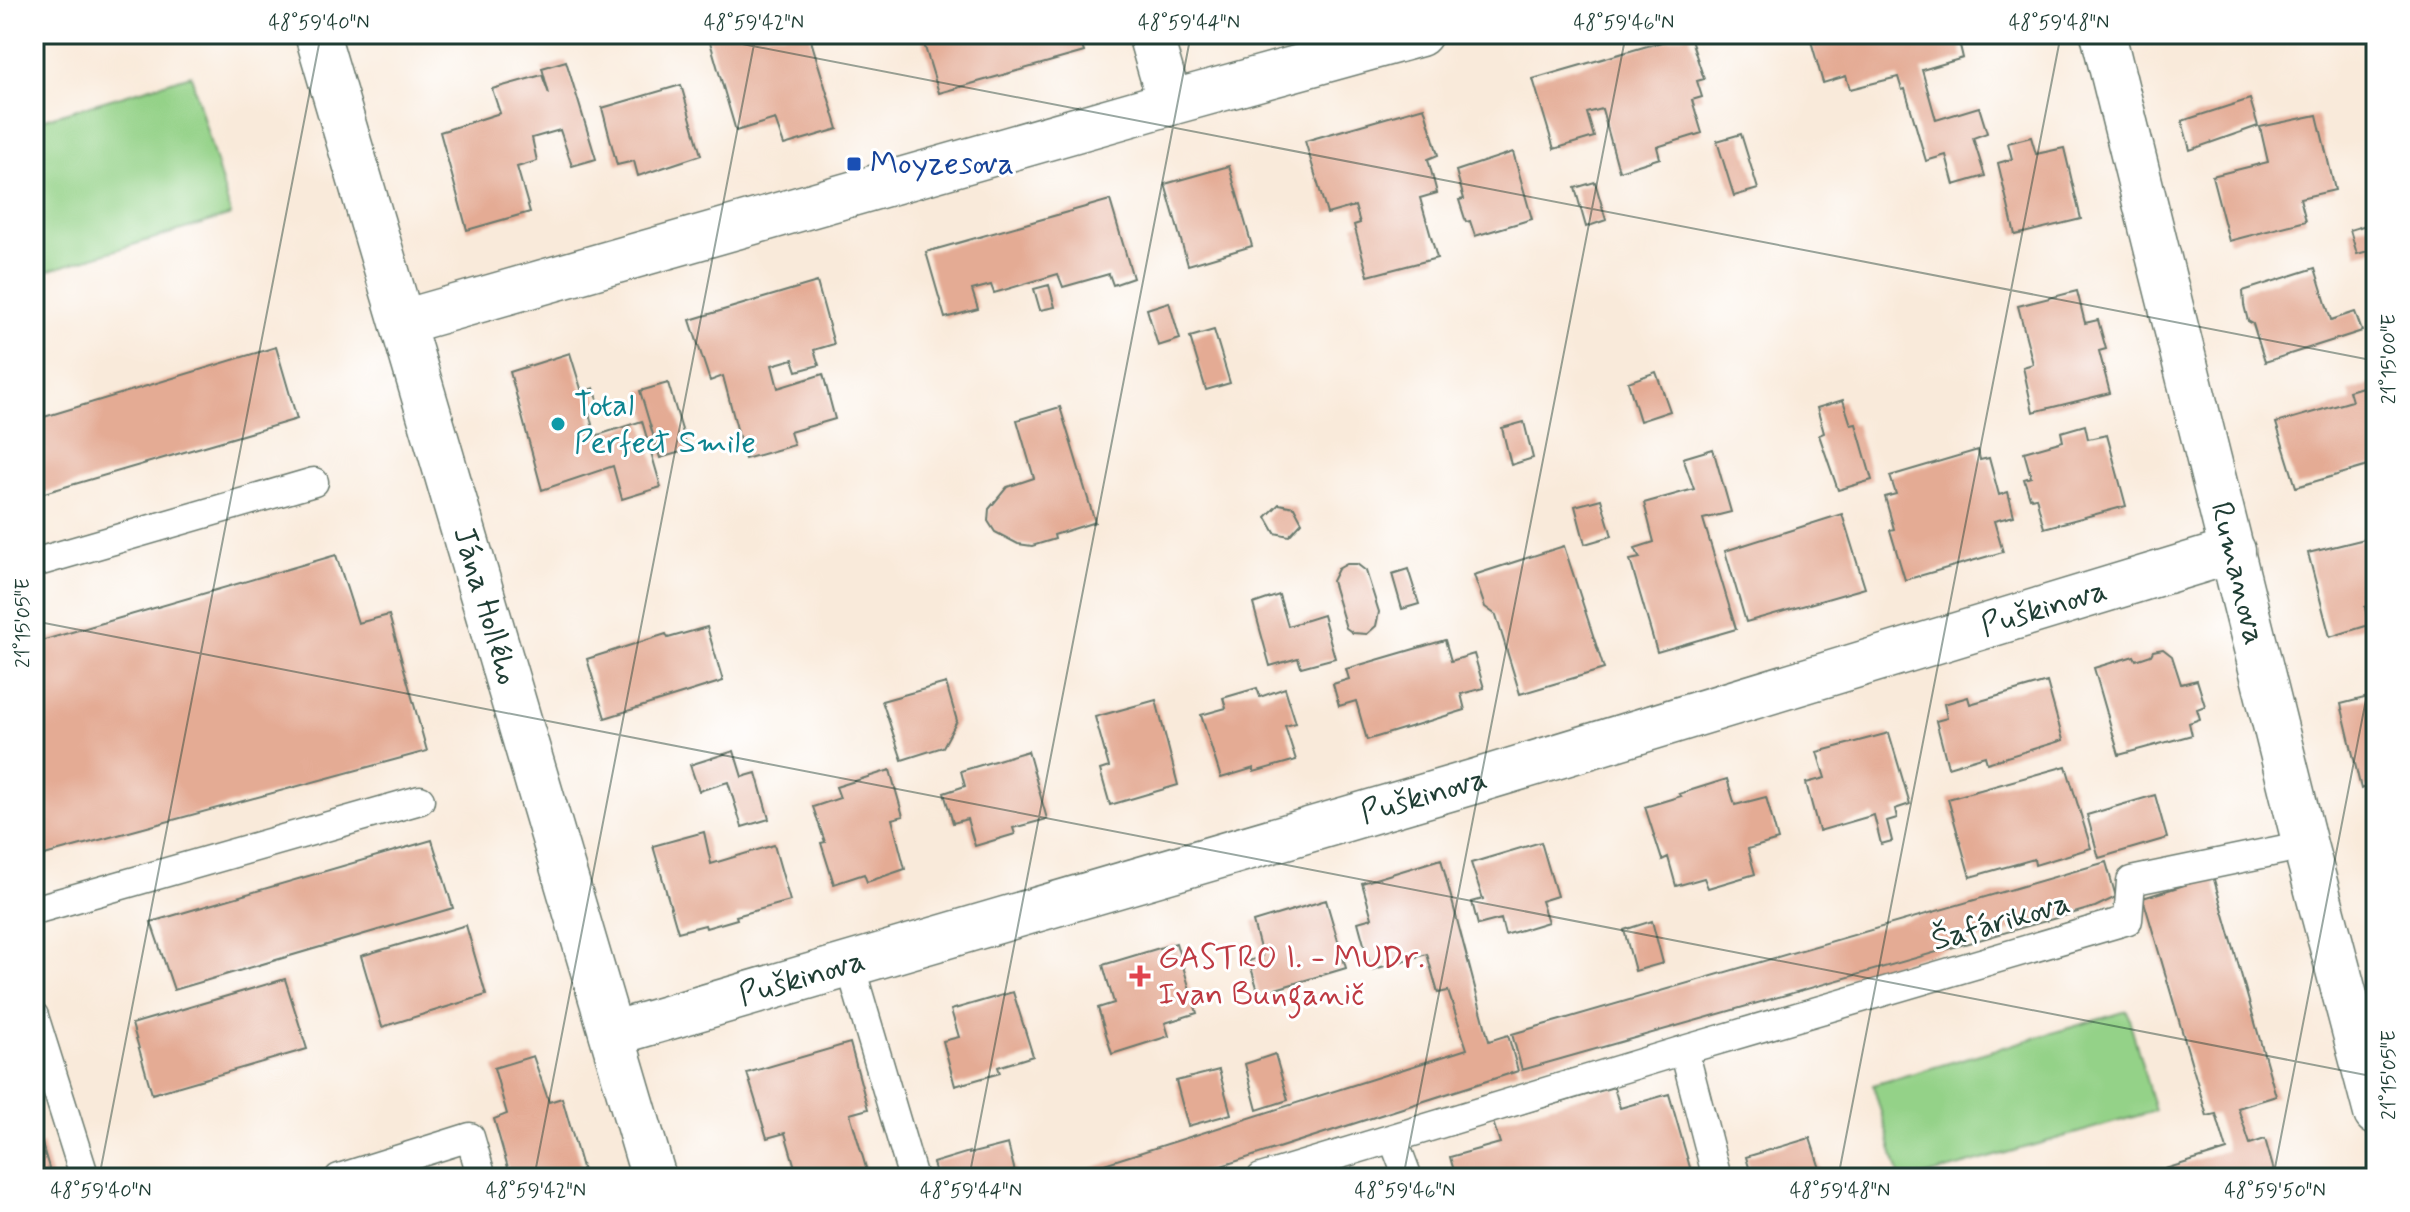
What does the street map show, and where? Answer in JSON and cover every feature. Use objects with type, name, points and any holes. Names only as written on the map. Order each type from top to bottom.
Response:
[{"type":"street","name":"Jána Hollého","points":[[317,34],[654,1178]]},
{"type":"street","points":[[1150,34],[1170,103]]},
{"type":"street","points":[[403,322],[1420,34]]},
{"type":"street","name":"Rumanova","points":[[2103,34],[2305,845],[2376,1113]]},
{"type":"street","name":"Puškinova","points":[[612,1034],[1476,781],[2233,551]]},
{"type":"lane","points":[[34,563],[314,482]]},
{"type":"lane","points":[[34,910],[420,800]]},
{"type":"lane","name":"Šafárikova","points":[[1261,1178],[2128,920],[2131,881],[2305,845]]},
{"type":"lane","points":[[850,965],[913,1178]]},
{"type":"lane","points":[[34,1016],[85,1178]]},
{"type":"lane","points":[[1684,1050],[1717,1178]]},
{"type":"lane","points":[[339,1178],[470,1137],[482,1178]]},
{"type":"lane","points":[[1393,1138],[1408,1178]]},
{"type":"green space","points":[[191,75],[231,215],[34,275],[34,122]]},
{"type":"green space","points":[[2127,1011],[2155,1111],[1918,1178],[1900,1178],[1873,1085]]},
{"type":"building","points":[[809,34],[838,129],[784,145],[775,119],[736,131],[708,35]]},
{"type":"building","points":[[921,34],[1078,34],[1084,52],[939,93]]},
{"type":"building","points":[[1689,34],[1704,79],[1697,81],[1702,97],[1692,100],[1702,133],[1657,147],[1660,158],[1619,171],[1602,109],[1587,113],[1594,137],[1554,149],[1533,79]]},
{"type":"building","points":[[1834,34],[1964,34],[1958,37],[1963,58],[1922,70],[1936,120],[1979,107],[1987,133],[1973,138],[1985,176],[1954,185],[1946,155],[1926,161],[1905,89],[1902,90],[1898,77],[1850,89],[1846,76],[1823,83],[1811,41]]},
{"type":"building","points":[[566,61],[596,159],[572,166],[560,130],[532,138],[537,161],[517,167],[530,212],[467,230],[440,132],[500,113],[492,89],[542,75],[549,94],[542,68]]},
{"type":"building","points":[[681,85],[701,155],[638,176],[634,161],[617,165],[602,108]]},
{"type":"building","points":[[2250,99],[2258,126],[2190,150],[2182,121]]},
{"type":"building","points":[[1424,107],[1438,155],[1428,159],[1437,193],[1420,198],[1437,258],[1368,276],[1354,225],[1360,223],[1355,206],[1327,214],[1305,141]]},
{"type":"building","points":[[2317,115],[2335,190],[2300,198],[2306,221],[2229,241],[2212,176],[2268,162],[2260,127]]},
{"type":"building","points":[[1741,134],[1758,189],[1734,196],[1717,141]]},
{"type":"building","points":[[2031,137],[2036,154],[2064,148],[2081,219],[2015,235],[1998,163],[2012,159],[2008,143]]},
{"type":"building","points":[[1513,152],[1532,219],[1475,236],[1470,221],[1466,222],[1459,200],[1464,199],[1456,171]]},
{"type":"building","points":[[1229,166],[1252,246],[1188,265],[1165,184]]},
{"type":"building","points":[[1595,182],[1606,220],[1586,227],[1575,188]]},
{"type":"building","points":[[1110,200],[1133,278],[1113,285],[1109,274],[1063,287],[1058,274],[994,293],[991,285],[972,290],[978,309],[945,318],[926,252]]},
{"type":"building","points":[[2376,222],[2376,249],[2357,254],[2350,230]]},
{"type":"building","points":[[2315,268],[2331,320],[2355,312],[2362,331],[2265,362],[2253,324],[2248,321],[2243,291]]},
{"type":"building","points":[[817,282],[834,344],[814,350],[819,365],[797,371],[793,359],[772,365],[778,388],[823,374],[835,419],[790,432],[794,445],[745,459],[723,376],[710,381],[690,320]]},
{"type":"building","points":[[1049,285],[1055,307],[1040,310],[1034,289]]},
{"type":"building","points":[[2077,291],[2085,323],[2098,320],[2106,349],[2099,351],[2110,393],[2033,412],[2023,367],[2033,364],[2018,306]]},
{"type":"building","points":[[1169,302],[1180,339],[1158,346],[1147,309]]},
{"type":"building","points":[[1214,330],[1230,383],[1206,390],[1190,337]]},
{"type":"building","points":[[276,347],[297,419],[34,496],[34,420]]},
{"type":"building","name":"Total Perfect Smile","points":[[570,353],[582,392],[594,388],[601,409],[589,413],[595,436],[642,421],[661,487],[622,499],[613,466],[542,490],[510,372]]},
{"type":"building","points":[[1656,372],[1670,411],[1640,421],[1628,382]]},
{"type":"building","points":[[668,383],[688,450],[660,458],[640,391]]},
{"type":"building","points":[[2376,383],[2376,468],[2371,470],[2371,465],[2296,487],[2276,423],[2352,401],[2349,391]]},
{"type":"building","points":[[1843,400],[1851,425],[1856,424],[1872,480],[1838,490],[1819,435],[1824,433],[1817,408]]},
{"type":"building","points":[[1060,407],[1095,522],[1054,535],[1055,539],[1032,546],[1018,544],[995,532],[988,521],[989,509],[1007,487],[1034,478],[1017,420]]},
{"type":"building","points":[[1524,422],[1533,458],[1511,465],[1502,428]]},
{"type":"building","points":[[2085,425],[2088,439],[2107,435],[2126,506],[2044,528],[2036,497],[2030,498],[2024,479],[2031,477],[2024,452],[2063,441],[2061,432]]},
{"type":"building","points":[[1713,449],[1731,512],[1703,519],[1736,629],[1657,652],[1630,560],[1640,558],[1635,548],[1654,542],[1644,503],[1694,489],[1683,458]]},
{"type":"building","points":[[1978,450],[1980,460],[1989,458],[1999,495],[2008,492],[2014,516],[1994,521],[2003,552],[1905,580],[1890,530],[1894,529],[1885,497],[1896,494],[1890,476]]},
{"type":"building","points":[[1601,499],[1612,536],[1585,544],[1575,506]]},
{"type":"building","points":[[1279,504],[1294,507],[1302,522],[1289,536],[1275,533],[1266,517]]},
{"type":"building","points":[[1842,514],[1865,588],[1746,622],[1725,551]]},
{"type":"building","points":[[2373,537],[2376,549],[2376,604],[2365,607],[2369,625],[2330,637],[2308,553]]},
{"type":"building","points":[[1564,546],[1604,669],[1520,694],[1496,615],[1485,607],[1474,575]]},
{"type":"building","points":[[336,555],[358,623],[389,615],[427,751],[37,857],[34,846],[34,643]]},
{"type":"building","points":[[1347,564],[1357,564],[1366,571],[1379,612],[1376,626],[1367,634],[1353,633],[1346,628],[1332,581],[1338,569]]},
{"type":"building","points":[[1408,569],[1419,604],[1402,609],[1392,574]]},
{"type":"building","points":[[1279,595],[1288,626],[1323,615],[1335,658],[1301,667],[1298,658],[1270,666],[1253,604]]},
{"type":"building","points":[[707,627],[723,681],[605,718],[587,659],[666,634],[668,638]]},
{"type":"building","points":[[1445,640],[1451,661],[1474,654],[1484,688],[1461,694],[1465,710],[1367,740],[1356,701],[1339,706],[1333,684],[1349,679],[1346,669]]},
{"type":"building","points":[[2163,649],[2172,656],[2181,684],[2197,680],[2205,706],[2197,709],[2200,719],[2189,723],[2192,735],[2119,755],[2094,668],[2134,656],[2136,660]]},
{"type":"building","points":[[2047,682],[2063,740],[1987,763],[1985,756],[1948,767],[1936,721],[1947,718],[1944,704],[1968,697],[1970,704]]},
{"type":"building","points":[[946,683],[957,721],[943,747],[902,760],[882,701]]},
{"type":"building","points":[[1257,688],[1260,697],[1285,688],[1296,723],[1285,726],[1296,760],[1221,778],[1201,715],[1226,708],[1223,698]]},
{"type":"building","points":[[2376,695],[2376,784],[2361,789],[2341,704]]},
{"type":"building","points":[[1156,700],[1178,785],[1110,805],[1100,770],[1109,767],[1095,717]]},
{"type":"building","points":[[1889,733],[1910,804],[1895,809],[1897,818],[1887,821],[1892,841],[1881,844],[1874,815],[1819,831],[1806,783],[1825,778],[1817,752]]},
{"type":"building","points":[[734,751],[742,777],[756,773],[769,819],[742,827],[728,782],[699,791],[690,765]]},
{"type":"building","points":[[1028,751],[1047,819],[1013,828],[1015,834],[975,846],[967,819],[953,823],[944,793],[965,786],[961,771]]},
{"type":"building","points":[[2066,766],[2091,848],[2035,865],[2034,859],[1970,877],[1948,799]]},
{"type":"building","points":[[890,770],[903,816],[892,819],[905,869],[867,882],[864,874],[834,884],[813,807],[840,798],[836,787]]},
{"type":"building","points":[[1727,779],[1735,805],[1766,797],[1778,840],[1748,849],[1755,874],[1708,888],[1704,878],[1676,886],[1668,857],[1662,860],[1645,807]]},
{"type":"building","points":[[2155,795],[2167,838],[2099,858],[2087,815]]},
{"type":"building","points":[[704,832],[711,864],[774,845],[790,901],[706,928],[705,925],[678,932],[653,846]]},
{"type":"building","points":[[432,840],[453,908],[174,990],[151,922]]},
{"type":"building","points":[[1541,842],[1557,896],[1541,901],[1548,922],[1505,935],[1501,919],[1478,925],[1472,902],[1483,899],[1471,863]]},
{"type":"building","points":[[1441,859],[1489,1041],[1508,1035],[1518,1071],[1184,1178],[1060,1178],[1467,1049],[1448,991],[1438,993],[1427,954],[1371,970],[1358,922],[1372,918],[1362,883]]},
{"type":"building","points":[[2106,862],[2116,897],[2095,907],[1522,1070],[1512,1034]]},
{"type":"building","points":[[2213,876],[2276,1096],[2238,1108],[2250,1144],[2265,1139],[2276,1178],[2136,1178],[2227,1150],[2216,1114],[2207,1116],[2143,898]]},
{"type":"building","points":[[1326,900],[1346,968],[1259,994],[1249,961],[1262,956],[1253,922]]},
{"type":"building","points":[[1652,921],[1663,963],[1635,971],[1624,930]]},
{"type":"building","points":[[466,925],[486,995],[382,1027],[361,956]]},
{"type":"building","points":[[1176,943],[1197,1013],[1165,1023],[1169,1036],[1112,1054],[1098,1008],[1114,1003],[1103,965]]},
{"type":"building","points":[[285,979],[307,1049],[152,1094],[132,1024]]},
{"type":"building","points":[[1013,992],[1033,1056],[998,1067],[1000,1073],[955,1086],[943,1041],[959,1037],[951,1010]]},
{"type":"building","points":[[850,1043],[868,1109],[850,1114],[869,1178],[798,1178],[785,1133],[767,1138],[747,1073]]},
{"type":"building","points":[[1275,1054],[1288,1100],[1257,1110],[1245,1064]]},
{"type":"building","points":[[533,1056],[549,1102],[562,1098],[585,1178],[511,1178],[494,1119],[507,1114],[494,1068]]},
{"type":"building","points":[[1219,1070],[1231,1114],[1188,1126],[1176,1081]]},
{"type":"building","points":[[1614,1087],[1620,1108],[1669,1094],[1693,1178],[1456,1178],[1450,1157],[1500,1143],[1493,1122]]},
{"type":"building","points":[[1810,1138],[1823,1178],[1752,1178],[1746,1157]]},
{"type":"building","points":[[42,1144],[52,1178],[34,1178],[34,1146]]},
{"type":"building","points":[[1008,1144],[1016,1176],[937,1178],[933,1163]]},
{"type":"place","name":"Moyzesova","points":[[854,164]]},
{"type":"place","name":"Total Perfect Smile","points":[[558,424]]},
{"type":"place","name":"GASTRO I. - MUDr. Ivan Bunganič","points":[[1140,976]]}]
